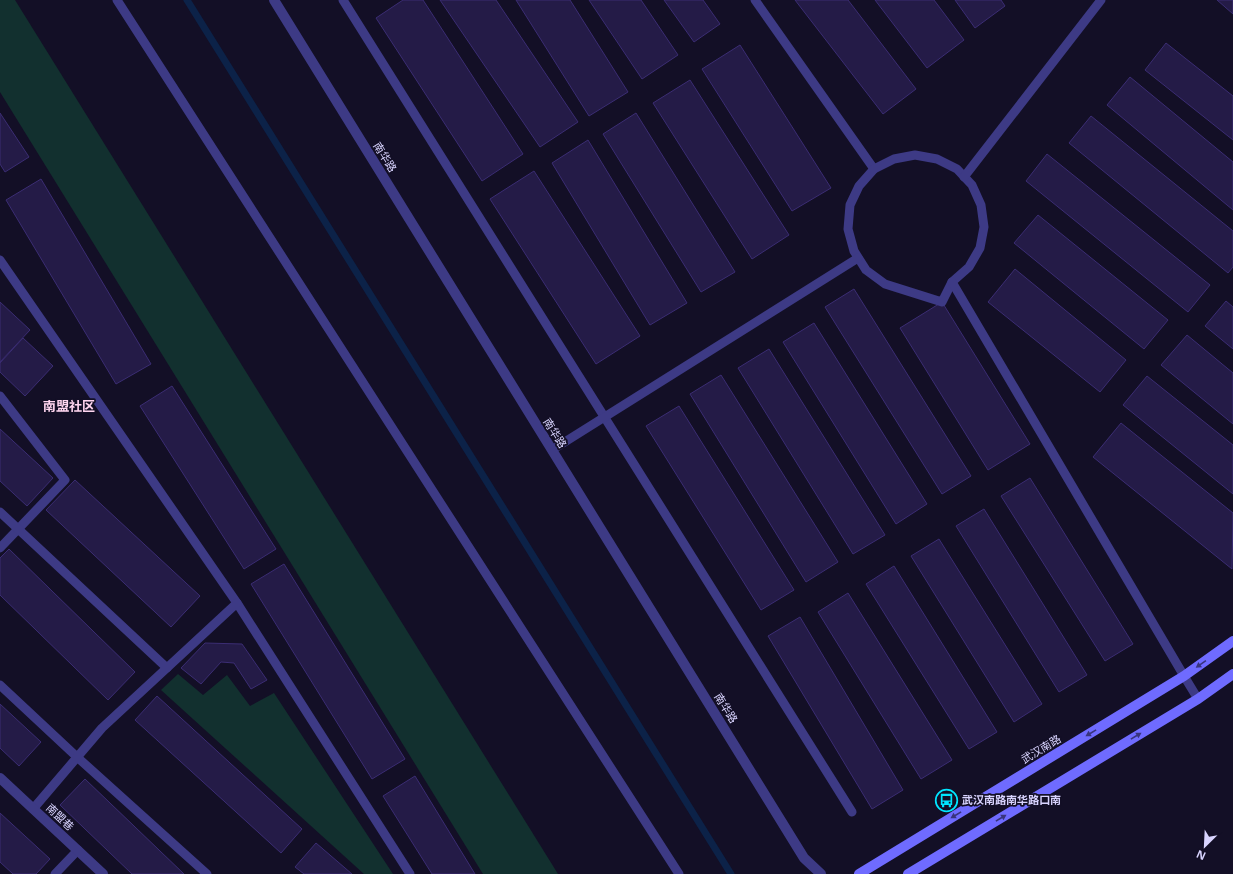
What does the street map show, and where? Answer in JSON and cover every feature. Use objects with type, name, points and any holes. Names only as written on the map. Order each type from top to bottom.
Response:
[{"type":"main road","name":"武汉南路","points":[[859,874],[1184,676],[1233,641]]},
{"type":"main road","points":[[908,874],[1198,699],[1233,674]]},
{"type":"street","name":"南华路","points":[[274,0],[804,858],[821,874]]},
{"type":"street","name":"南盟巷","points":[[0,778],[102,874]]},
{"type":"lane","points":[[117,0],[679,874]]},
{"type":"lane","points":[[343,0],[852,812]]},
{"type":"lane","points":[[754,0],[874,169]]},
{"type":"lane","points":[[964,177],[1101,0]]},
{"type":"lane","points":[[915,156],[937,159],[957,169],[972,185],[981,205],[984,227],[980,248],[969,267],[952,282],[942,302],[885,284],[866,270],[854,251],[848,229],[850,205],[859,186],[874,169],[894,159],[915,156]]},
{"type":"lane","points":[[552,450],[858,258]]},
{"type":"lane","points":[[0,260],[237,602],[410,874]]},
{"type":"lane","points":[[952,282],[1198,699]]},
{"type":"lane","points":[[0,396],[65,480],[0,548]]},
{"type":"lane","points":[[0,512],[167,668]]},
{"type":"lane","points":[[33,809],[102,728],[237,602]]},
{"type":"lane","points":[[0,685],[77,757],[207,874]]},
{"type":"lane","points":[[55,874],[78,850]]},
{"type":"green space","points":[[0,0],[15,0],[558,874],[483,874],[0,92]]},
{"type":"green space","points":[[178,674],[203,695],[227,675],[250,706],[274,693],[393,874],[364,874],[161,690]]},
{"type":"building","points":[[403,0],[423,0],[523,154],[482,181],[376,18]]},
{"type":"building","points":[[440,0],[496,0],[578,122],[540,147]]},
{"type":"building","points":[[516,0],[570,0],[628,92],[589,116]]},
{"type":"building","points":[[589,0],[641,0],[678,55],[642,79]]},
{"type":"building","points":[[664,0],[703,0],[720,24],[694,42]]},
{"type":"building","points":[[795,0],[848,0],[916,89],[883,114]]},
{"type":"building","points":[[875,0],[934,0],[964,40],[927,68]]},
{"type":"building","points":[[955,0],[1001,0],[1005,6],[975,28]]},
{"type":"building","points":[[1217,0],[1233,0],[1233,14]]},
{"type":"building","points":[[1166,43],[1233,96],[1233,140],[1145,70]]},
{"type":"building","points":[[740,45],[831,188],[792,211],[702,69]]},
{"type":"building","points":[[1130,77],[1233,162],[1233,210],[1107,105]]},
{"type":"building","points":[[690,80],[789,235],[752,259],[653,103]]},
{"type":"building","points":[[0,113],[29,157],[5,172],[0,164]]},
{"type":"building","points":[[636,113],[735,272],[701,292],[603,134]]},
{"type":"building","points":[[1091,116],[1233,231],[1233,267],[1228,273],[1069,143]]},
{"type":"building","points":[[588,140],[687,303],[650,325],[552,163]]},
{"type":"building","points":[[1047,154],[1210,285],[1188,312],[1026,181]]},
{"type":"building","points":[[534,171],[640,336],[596,364],[490,199]]},
{"type":"building","points":[[41,179],[151,364],[116,384],[6,200]]},
{"type":"building","points":[[1038,215],[1168,320],[1144,349],[1014,243]]},
{"type":"building","points":[[1015,269],[1126,360],[1100,392],[988,302]]},
{"type":"building","points":[[854,289],[971,476],[942,494],[825,307]]},
{"type":"building","points":[[1226,301],[1233,307],[1233,349],[1205,326]]},
{"type":"building","points":[[0,302],[30,330],[0,362]]},
{"type":"building","points":[[942,302],[1030,444],[988,470],[900,328]]},
{"type":"building","points":[[814,323],[927,504],[896,524],[783,342]]},
{"type":"building","points":[[1187,335],[1233,373],[1233,424],[1161,365]]},
{"type":"building","points":[[23,338],[53,366],[25,396],[0,372],[0,363]]},
{"type":"building","points":[[769,349],[885,535],[853,554],[738,368]]},
{"type":"building","points":[[721,375],[838,562],[806,582],[690,394]]},
{"type":"building","points":[[1147,376],[1233,445],[1233,494],[1123,405]]},
{"type":"building","points":[[172,386],[276,549],[244,569],[140,406]]},
{"type":"building","points":[[679,406],[794,590],[761,610],[646,426]]},
{"type":"building","points":[[1121,423],[1233,513],[1232,569],[1093,457]]},
{"type":"building","points":[[0,429],[53,478],[27,506],[0,481]]},
{"type":"building","points":[[1030,478],[1133,644],[1105,661],[1001,496]]},
{"type":"building","points":[[75,480],[200,596],[171,627],[46,510]]},
{"type":"building","points":[[984,509],[1087,675],[1059,692],[956,526]]},
{"type":"building","points":[[939,539],[1042,704],[1014,722],[911,556]]},
{"type":"building","points":[[9,549],[135,672],[108,700],[0,595],[0,558]]},
{"type":"building","points":[[284,564],[405,759],[372,779],[251,584]]},
{"type":"building","points":[[894,566],[997,732],[969,749],[866,584]]},
{"type":"building","points":[[848,593],[952,760],[921,779],[818,612]]},
{"type":"building","points":[[800,617],[903,790],[872,809],[768,636]]},
{"type":"building","points":[[205,643],[242,644],[267,680],[251,689],[234,663],[221,662],[201,684],[181,668]]},
{"type":"building","points":[[157,696],[302,829],[281,853],[135,720]]},
{"type":"building","points":[[0,704],[41,742],[19,766],[0,748]]},
{"type":"building","points":[[415,776],[475,874],[432,874],[383,796]]},
{"type":"building","points":[[85,779],[184,874],[132,874],[60,805]]},
{"type":"building","points":[[0,813],[50,859],[36,874],[13,874],[0,862]]},
{"type":"building","points":[[316,843],[352,874],[304,874],[295,867]]},
{"type":"waterway","points":[[187,0],[731,874]]},
{"type":"place","name":"武汉南路南华路口南","points":[[947,800]]},
{"type":"district","name":"南盟社区","points":[[69,406]]}]
